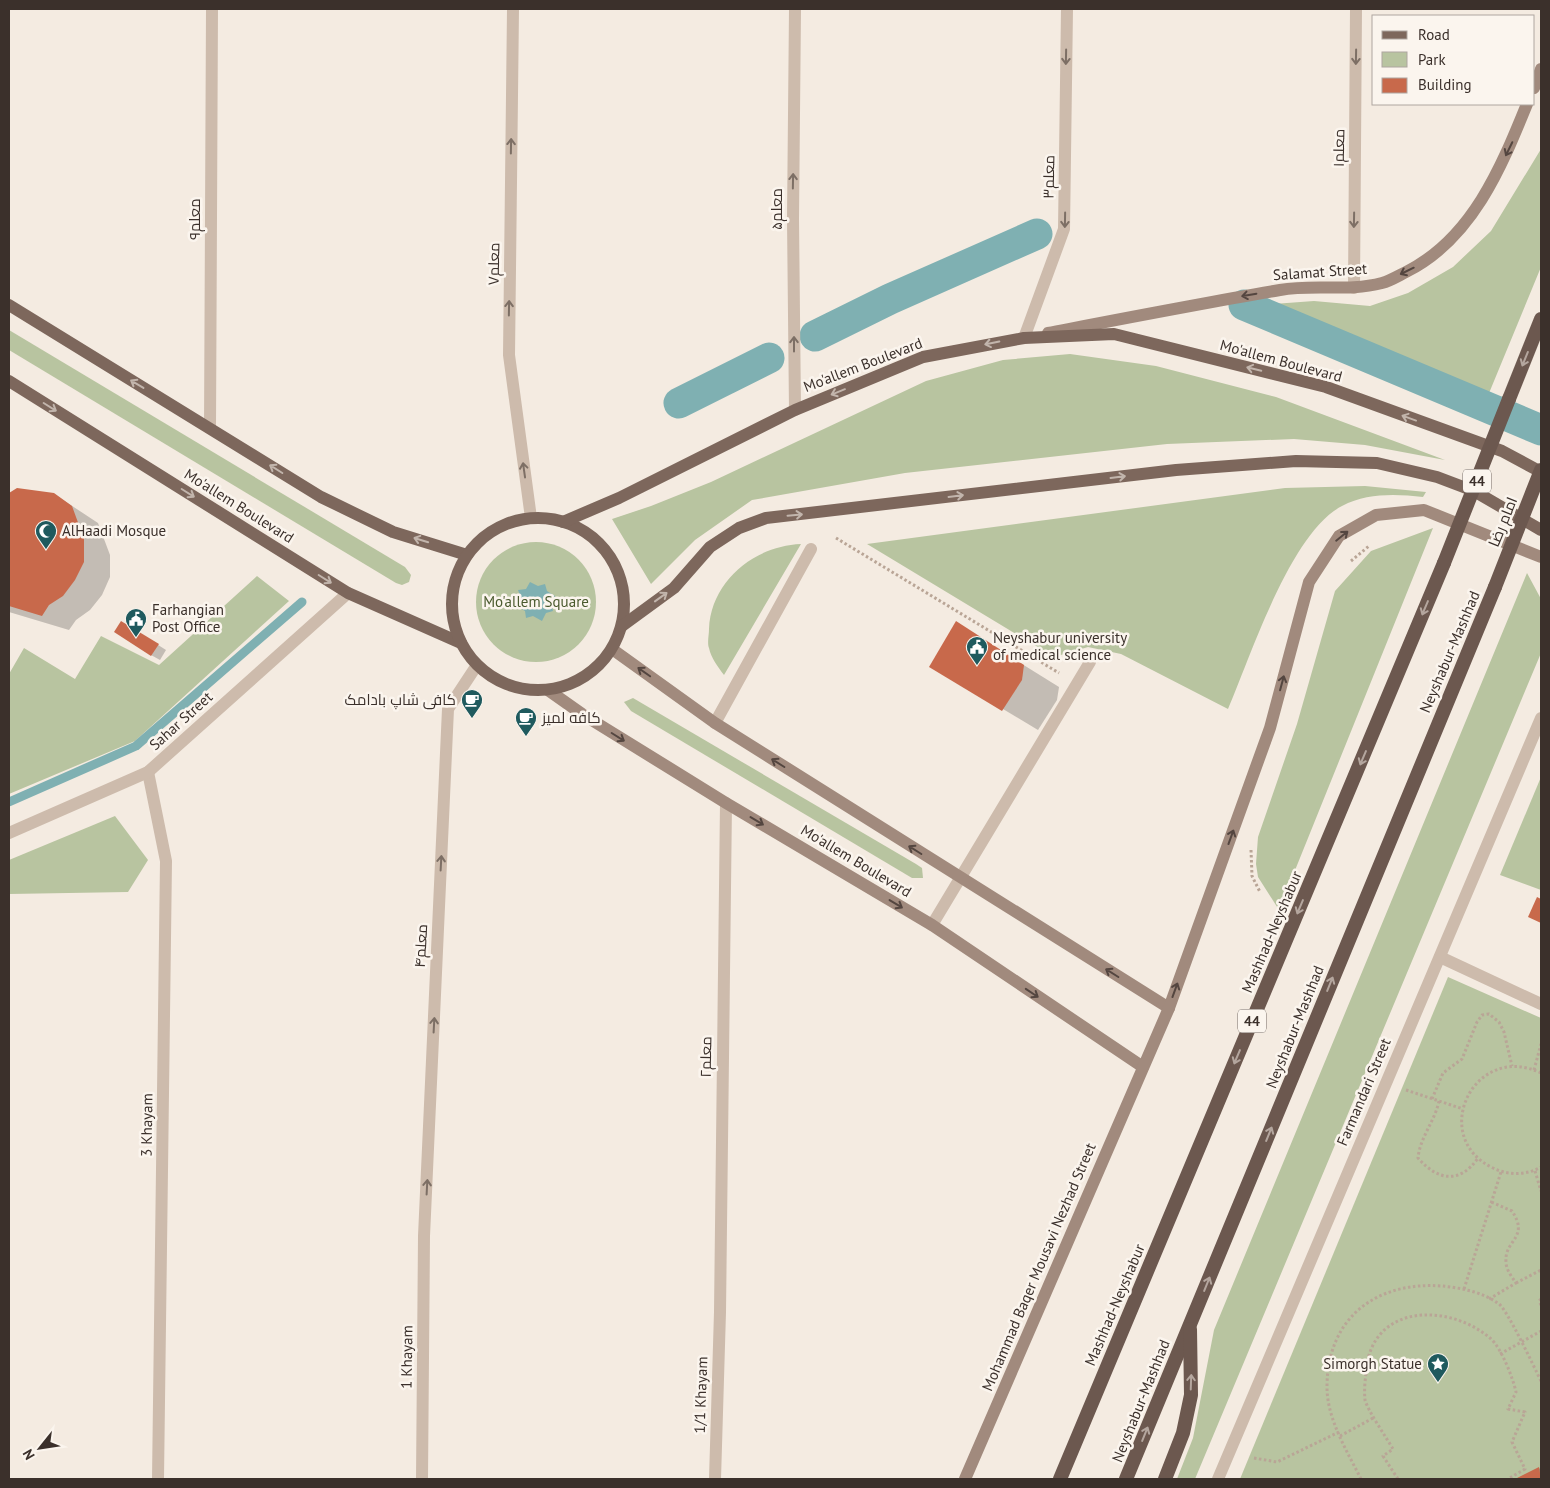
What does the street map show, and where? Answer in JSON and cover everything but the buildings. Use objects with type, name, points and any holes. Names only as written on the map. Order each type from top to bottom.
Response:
[{"type":"highway","name":"Mashhad-Neyshabur","points":[[1060,1479],[1444,563],[1541,319]]},
{"type":"highway","name":"امام رضا","points":[[1494,587],[1541,471]]},
{"type":"highway","name":"Neyshabur-Mashhad","points":[[1126,1479],[1494,587]]},
{"type":"highway","points":[[1165,1479],[1183,1433],[1191,1395],[1190,1324]]},
{"type":"main road","points":[[1535,85],[1541,69]]},
{"type":"main road","name":"Salamat Street","points":[[1024,338],[1287,288],[1354,288],[1383,283],[1420,265],[1457,234],[1480,203],[1510,146],[1527,105]]},
{"type":"main road","points":[[9,305],[321,497],[393,532],[468,554]]},
{"type":"main road","name":"Mo'allem Boulevard","points":[[563,522],[619,498],[795,410],[923,357],[1024,338],[1114,334],[1326,387],[1502,451],[1541,471]]},
{"type":"main road","name":"Mo'allem Boulevard","points":[[9,381],[348,593],[461,643]]},
{"type":"main road","points":[[622,626],[674,588],[710,547],[739,528],[766,518],[1176,470],[1296,461],[1377,463],[1437,477],[1474,491],[1541,530]]},
{"type":"main road","name":"Mohammad Baqer Mousavi Nezhad Street","points":[[965,1479],[1169,1008],[1270,728],[1309,582],[1339,536],[1376,515],[1424,510],[1541,557]]},
{"type":"main road","points":[[531,518],[563,522],[583,531],[600,544],[613,562],[623,589],[622,626],[612,649],[595,669],[573,683],[548,690],[522,689],[498,680],[477,665],[461,643],[454,621],[452,598],[457,575],[468,554],[484,536],[506,524],[531,518]]},
{"type":"main road","points":[[612,649],[716,723],[960,879],[1169,1008]]},
{"type":"main road","name":"Mo'allem Boulevard","points":[[548,690],[582,714],[726,803],[932,925],[1143,1067]]},
{"type":"street","name":"معلم۹","points":[[210,428],[212,9]]},
{"type":"street","name":"معلم۷","points":[[513,9],[509,354],[531,518]]},
{"type":"street","name":"معلم۵","points":[[795,9],[793,219],[795,410]]},
{"type":"street","name":"معلم۳","points":[[1024,338],[1064,229],[1067,9]]},
{"type":"street","name":"معلم۱","points":[[1354,288],[1356,9]]},
{"type":"street","points":[[716,723],[812,549]]},
{"type":"street","name":"Sahar Street","points":[[9,832],[148,772],[348,593]]},
{"type":"street","points":[[932,925],[1090,662]]},
{"type":"street","name":"معلم۴","points":[[424,1236],[448,709],[477,665]]},
{"type":"street","name":"Farmandari Street","points":[[1218,1479],[1541,718]]},
{"type":"street","name":"3 Khayam","points":[[148,772],[166,861],[158,1479]]},
{"type":"street","name":"معلم۲","points":[[720,1312],[726,803]]},
{"type":"street","points":[[1440,957],[1541,1004]]},
{"type":"street","name":"1 Khayam","points":[[422,1479],[424,1236]]},
{"type":"street","name":"1/1 Khayam","points":[[715,1479],[720,1312]]},
{"type":"path","points":[[836,538],[1077,684]]},
{"type":"path","points":[[1349,563],[1370,545]]},
{"type":"path","points":[[1251,848],[1252,876],[1260,892]]},
{"type":"path","points":[[1432,1099],[1443,1073],[1462,1059],[1477,1022],[1482,1015],[1489,1014],[1499,1022],[1512,1066]]},
{"type":"path","points":[[1534,1070],[1541,1044]]},
{"type":"path","points":[[1541,1073],[1512,1066],[1493,1070],[1478,1081],[1467,1096],[1463,1109],[1463,1133],[1470,1150],[1484,1164],[1501,1172],[1518,1174],[1535,1171],[1541,1167]]},
{"type":"path","points":[[1406,1090],[1463,1109]]},
{"type":"path","points":[[1439,1101],[1437,1110],[1419,1148],[1418,1158],[1436,1173],[1448,1177],[1461,1175],[1470,1170],[1478,1158]]},
{"type":"path","points":[[1535,1171],[1541,1191]]},
{"type":"path","points":[[1464,1289],[1501,1172]]},
{"type":"path","points":[[1491,1202],[1512,1211],[1519,1226],[1518,1234],[1507,1254],[1506,1262],[1509,1272],[1516,1283]]},
{"type":"path","points":[[1489,1299],[1541,1270]]},
{"type":"path","points":[[1361,1479],[1340,1434],[1327,1388],[1330,1357],[1340,1334],[1357,1309],[1384,1293],[1411,1286],[1464,1289],[1477,1292],[1500,1305],[1541,1381]]},
{"type":"path","points":[[1541,1300],[1539,1301],[1541,1305]]},
{"type":"path","points":[[1398,1479],[1383,1456],[1393,1449],[1366,1400],[1366,1364],[1372,1346],[1384,1330],[1400,1320],[1419,1314],[1438,1314],[1456,1320],[1491,1339],[1510,1373],[1516,1392],[1508,1409],[1525,1412],[1512,1442],[1525,1469],[1508,1479]]},
{"type":"path","points":[[1500,1354],[1541,1331]]},
{"type":"path","points":[[1534,1368],[1541,1372]]},
{"type":"path","points":[[1254,1458],[1278,1462],[1375,1417]]},
{"type":"green space","points":[[1541,149],[1541,267],[1487,398],[1261,305],[1314,301],[1370,306],[1408,293],[1453,267],[1491,231]]},
{"type":"green space","points":[[9,330],[405,567],[411,575],[409,582],[402,585],[396,583],[9,350]]},
{"type":"green space","points":[[1070,354],[1156,366],[1276,397],[1445,460],[1365,445],[1294,439],[1167,444],[905,473],[752,500],[695,540],[651,584],[612,519],[711,482],[926,381],[1003,360]]},
{"type":"green space","points":[[1365,486],[1426,492],[1423,497],[1392,495],[1361,499],[1342,506],[1323,520],[1305,542],[1289,568],[1260,629],[1228,709],[1121,654],[1088,647],[1054,657],[867,544],[1285,488]]},
{"type":"green space","points":[[1433,528],[1279,910],[1258,877],[1256,864],[1258,837],[1297,724],[1335,591],[1371,551]]},
{"type":"green space","name":"Mo'allem Square","points":[[536,542],[559,546],[579,559],[592,579],[596,602],[592,625],[579,645],[559,658],[536,662],[513,658],[493,645],[480,625],[476,602],[480,579],[493,559],[513,546]]},
{"type":"green space","points":[[801,544],[724,675],[713,659],[708,644],[712,612],[718,596],[738,569],[752,559],[767,551]]},
{"type":"green space","points":[[1527,573],[1541,599],[1541,653],[1195,1479],[1177,1479],[1193,1438],[1214,1330]]},
{"type":"green space","points":[[257,576],[289,601],[135,741],[9,794],[9,674],[24,648],[75,679],[101,636],[159,665]]},
{"type":"green space","points":[[633,698],[916,864],[922,868],[923,878],[912,878],[631,711],[624,702]]},
{"type":"green space","points":[[1541,777],[1541,890],[1500,875]]},
{"type":"green space","points":[[115,816],[148,860],[128,892],[9,894],[9,860]]},
{"type":"green space","points":[[1448,977],[1541,1018],[1541,1479],[1240,1479]]},
{"type":"water","points":[[530,582],[538,586],[545,584],[547,591],[555,596],[551,604],[553,611],[546,613],[542,621],[533,616],[526,618],[525,611],[516,606],[521,598],[518,590],[526,589]]},
{"type":"waterway","points":[[815,336],[890,299],[1037,234]]},
{"type":"waterway","points":[[1244,305],[1541,430]]},
{"type":"waterway","points":[[679,403],[769,358]]},
{"type":"waterway","points":[[9,802],[136,746],[302,602]]},
{"type":"place","name":"AlHaadi Mosque","points":[[46,550]]},
{"type":"place","name":"Farhangian Post Office","points":[[136,638]]},
{"type":"place","name":"Neyshabur university of medical science","points":[[977,666]]},
{"type":"place","name":"کافی شاپ بادامک","points":[[472,719]]},
{"type":"place","name":"کافه لمیز","points":[[526,737]]},
{"type":"place","name":"Simorgh Statue","points":[[1438,1383]]}]
